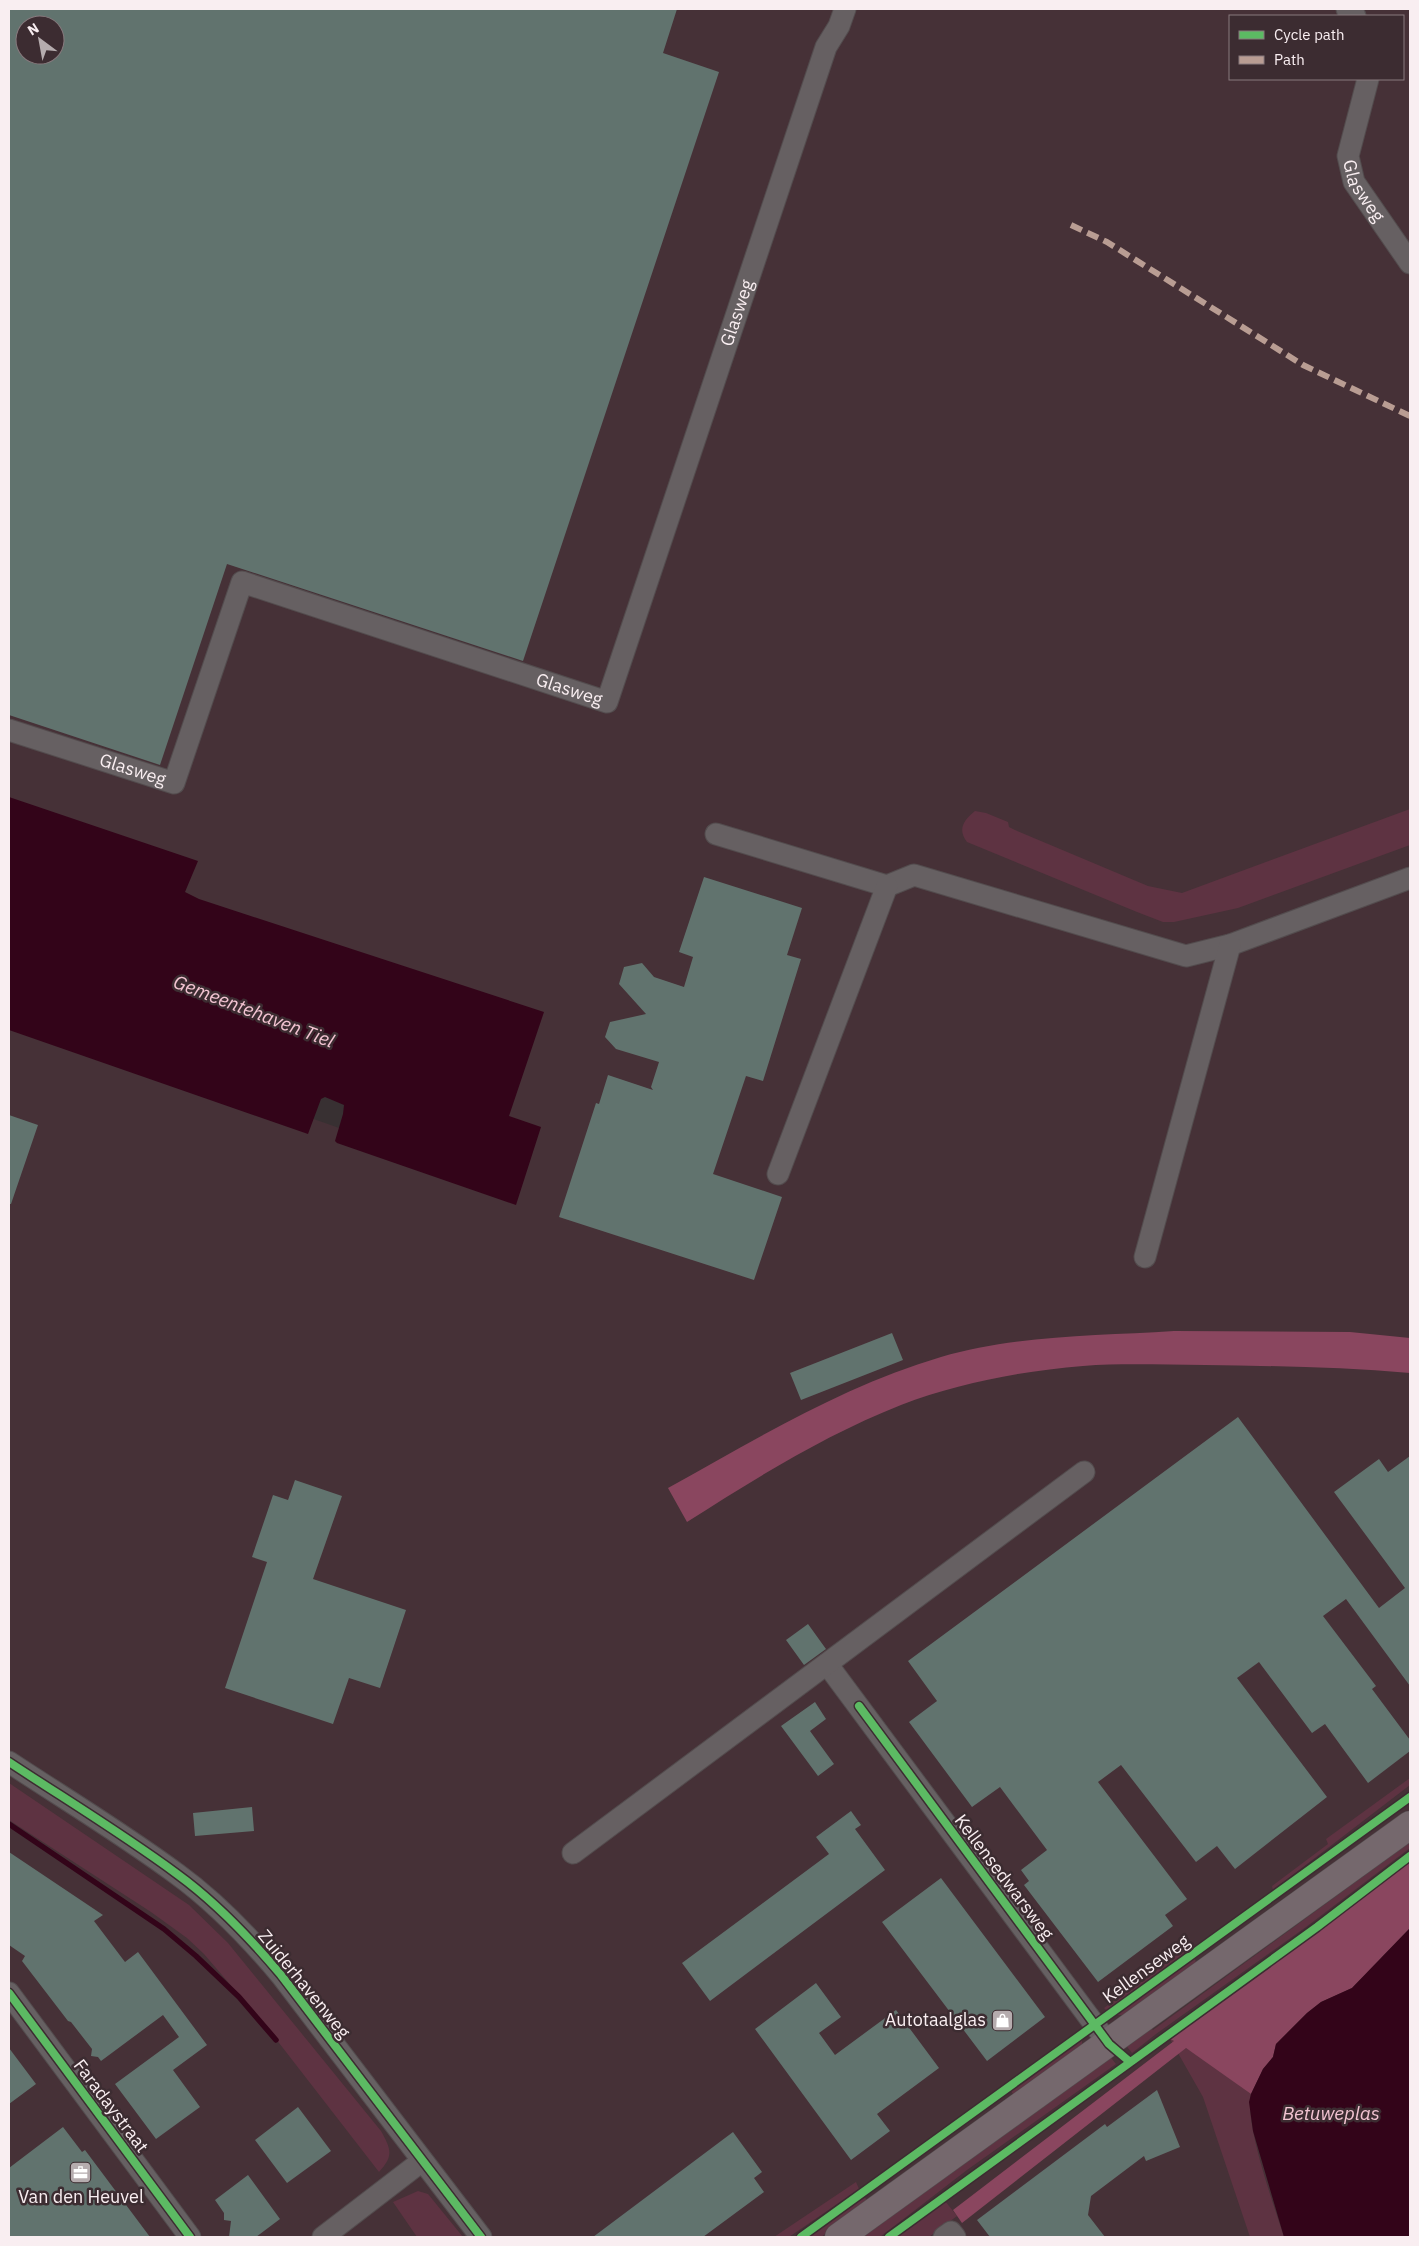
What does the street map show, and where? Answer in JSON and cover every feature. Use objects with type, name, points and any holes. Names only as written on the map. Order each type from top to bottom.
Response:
[{"type":"main road","points":[[839,2237],[1410,1825]]},
{"type":"street","name":"Glasweg","points":[[826,47],[826,23],[831,9]]},
{"type":"street","name":"Glasweg","points":[[9,730],[174,783],[242,582],[606,702],[826,47],[839,26],[845,9]]},
{"type":"street","name":"Glasweg","points":[[1368,80],[1348,156],[1354,182],[1410,263]]},
{"type":"street","points":[[716,834],[887,886],[914,875],[1186,956],[1230,945],[1410,878]]},
{"type":"street","points":[[778,1174],[887,886]]},
{"type":"street","points":[[1145,1257],[1230,945]]},
{"type":"street","points":[[573,1853],[1084,1472]]},
{"type":"street","name":"Kellensedwarsweg","points":[[827,1664],[1108,2044]]},
{"type":"street","name":"Zuiderhavenweg","points":[[9,1762],[178,1874],[221,1910],[254,1942],[481,2237]]},
{"type":"street","name":"Faradaystraat","points":[[9,1993],[190,2237]]},
{"type":"street","points":[[324,2237],[422,2161]]},
{"type":"street","points":[[944,2237],[951,2232],[955,2237]]},
{"type":"shaded area","points":[[9,9],[1410,9],[1410,2237],[9,2237],[9,1012],[504,1186],[166,911],[9,811]]},
{"type":"shaded area","points":[[1410,809],[1410,845],[1238,908],[1174,922],[1163,922],[1137,912],[967,842],[962,833],[965,821],[975,811],[986,813],[1008,822],[1009,827],[1015,830],[1148,886],[1182,893]]},
{"type":"shaded area","points":[[1174,1331],[1350,1332],[1410,1338],[1410,1373],[1308,1367],[1144,1364],[1083,1366],[1037,1371],[990,1379],[945,1390],[873,1417],[791,1458],[687,1522],[668,1488],[835,1398],[905,1369],[941,1357],[998,1344],[1027,1340]]},
{"type":"shaded area","points":[[1410,1778],[1410,1785],[1273,1890],[1272,1886],[1328,1844],[1326,1839]]},
{"type":"shaded area","points":[[9,1783],[189,1905],[228,1943],[381,2131],[389,2148],[389,2157],[379,2172],[269,2030],[204,1954],[187,1938],[151,1912],[9,1820]]},
{"type":"shaded area","points":[[1410,1842],[1410,1848],[1306,1927],[1132,2053],[1124,2043],[1150,2027],[1153,2030]]},
{"type":"shaded area","points":[[1410,1862],[1410,1928],[1352,1988],[1321,2002],[1307,2013],[1276,2044],[1273,2057],[1263,2069],[1251,2094],[1186,2048],[962,2223],[953,2210],[1174,2041],[1170,2039]]},
{"type":"shaded area","points":[[1188,1947],[1190,1949],[1107,2011],[1104,2008]]},
{"type":"shaded area","points":[[1195,1958],[1196,1964],[1126,2015],[1117,2015]]},
{"type":"shaded area","points":[[1082,2039],[1082,2046],[1015,2097],[1011,2091]]},
{"type":"shaded area","points":[[1170,2039],[1200,2056],[1251,2094],[1250,2107],[1256,2144],[1284,2237],[1250,2237],[1203,2097]]},
{"type":"shaded area","points":[[1108,2054],[1116,2064],[967,2170],[880,2237],[858,2237]]},
{"type":"shaded area","points":[[856,2182],[859,2189],[789,2237],[774,2237]]},
{"type":"shaded area","points":[[418,2191],[428,2194],[463,2237],[417,2237],[393,2202]]},
{"type":"shaded area","points":[[865,2197],[868,2203],[821,2237],[809,2237]]},
{"type":"shaded area","points":[[945,2201],[957,2216],[929,2237],[897,2237]]},
{"type":"water","name":"Gemeentehaven Tiel","points":[[9,797],[198,861],[185,892],[199,899],[544,1012],[509,1116],[541,1127],[516,1205],[337,1143],[335,1141],[344,1105],[325,1097],[321,1099],[308,1134],[9,1030]]},
{"type":"water","name":"Betuweplas","points":[[1410,1928],[1410,2237],[1284,2237],[1253,2131],[1249,2102],[1251,2094],[1263,2069],[1273,2057],[1276,2044],[1307,2013],[1321,2002],[1352,1988]]},
{"type":"building","points":[[9,9],[677,9],[663,53],[719,72],[523,661],[227,564],[160,765],[9,715]]},
{"type":"building","points":[[704,877],[802,908],[787,955],[801,959],[763,1081],[746,1076],[713,1174],[782,1197],[754,1280],[559,1217],[596,1103],[599,1104],[608,1075],[653,1090],[651,1087],[659,1062],[616,1049],[605,1037],[610,1022],[646,1014],[619,984],[624,967],[642,963],[654,977],[684,987],[693,957],[679,952]]},
{"type":"building","points":[[9,1115],[38,1125],[11,1204],[9,1204]]},
{"type":"building","points":[[892,1333],[903,1360],[801,1400],[790,1373]]},
{"type":"building","points":[[1238,1417],[1379,1608],[1405,1588],[1334,1492],[1379,1459],[1388,1472],[1410,1456],[1410,1686],[1346,1599],[1323,1616],[1376,1686],[1372,1689],[1410,1740],[1410,1751],[1368,1783],[1325,1724],[1312,1733],[1259,1662],[1237,1678],[1327,1797],[1235,1869],[1217,1846],[1196,1862],[1121,1765],[1098,1782],[1187,1899],[1165,1915],[1173,1926],[1098,1982],[1024,1885],[1029,1881],[1021,1870],[1047,1850],[1000,1787],[972,1807],[909,1722],[937,1701],[908,1661]]},
{"type":"building","points":[[295,1480],[342,1496],[313,1579],[406,1610],[380,1688],[349,1678],[333,1724],[225,1688],[267,1562],[252,1557],[273,1495],[288,1500]]},
{"type":"building","points":[[808,1624],[826,1649],[804,1665],[786,1640]]},
{"type":"building","points":[[815,1702],[826,1719],[810,1731],[834,1764],[818,1776],[781,1726]]},
{"type":"building","points":[[252,1807],[254,1831],[195,1836],[193,1813]]},
{"type":"building","points":[[851,1811],[861,1825],[855,1829],[885,1870],[710,2001],[682,1963],[829,1854],[816,1837]]},
{"type":"building","points":[[9,1852],[103,1915],[94,1921],[125,1962],[138,1952],[207,2045],[173,2070],[200,2107],[156,2139],[115,2084],[179,2037],[163,2015],[101,2061],[98,2057],[91,2056],[92,2049],[22,1961],[25,1956],[9,1945]]},
{"type":"building","points":[[941,1878],[1045,2017],[987,2061],[882,1922]]},
{"type":"building","points":[[816,1983],[841,2017],[819,2033],[835,2055],[896,2010],[939,2068],[877,2114],[890,2131],[851,2160],[755,2029]]},
{"type":"building","points":[[9,2048],[36,2084],[9,2104]]},
{"type":"building","points":[[1157,2090],[1180,2147],[1146,2161],[1144,2156],[1091,2196],[1088,2215],[1105,2237],[990,2237],[977,2220],[1105,2124],[1107,2127]]},
{"type":"building","points":[[298,2107],[331,2151],[287,2183],[255,2140]]},
{"type":"building","points":[[63,2127],[82,2152],[85,2150],[150,2237],[9,2237],[9,2168]]},
{"type":"building","points":[[733,2132],[762,2172],[754,2178],[764,2192],[703,2237],[593,2237]]},
{"type":"building","points":[[248,2175],[280,2219],[256,2237],[229,2237],[231,2221],[224,2220],[224,2213],[215,2200]]},
{"type":"waterway","points":[[9,1824],[164,1929],[239,1997],[276,2040]]},
{"type":"marked path","points":[[1071,225],[1107,242],[1303,365],[1410,416]]},
{"type":"cycle path","points":[[859,1706],[1109,2044],[1130,2062]]},
{"type":"cycle path","points":[[9,1762],[157,1859],[192,1885],[232,1922],[281,1975],[481,2237]]},
{"type":"cycle path","name":"Kellenseweg","points":[[801,2237],[1410,1797]]},
{"type":"cycle path","points":[[889,2237],[1317,1927],[1410,1856]]},
{"type":"cycle path","points":[[9,1993],[190,2237]]},
{"type":"place","name":"Autotaalglas","points":[[1002,2020]]},
{"type":"place","name":"Van den Heuvel","points":[[81,2172]]}]
